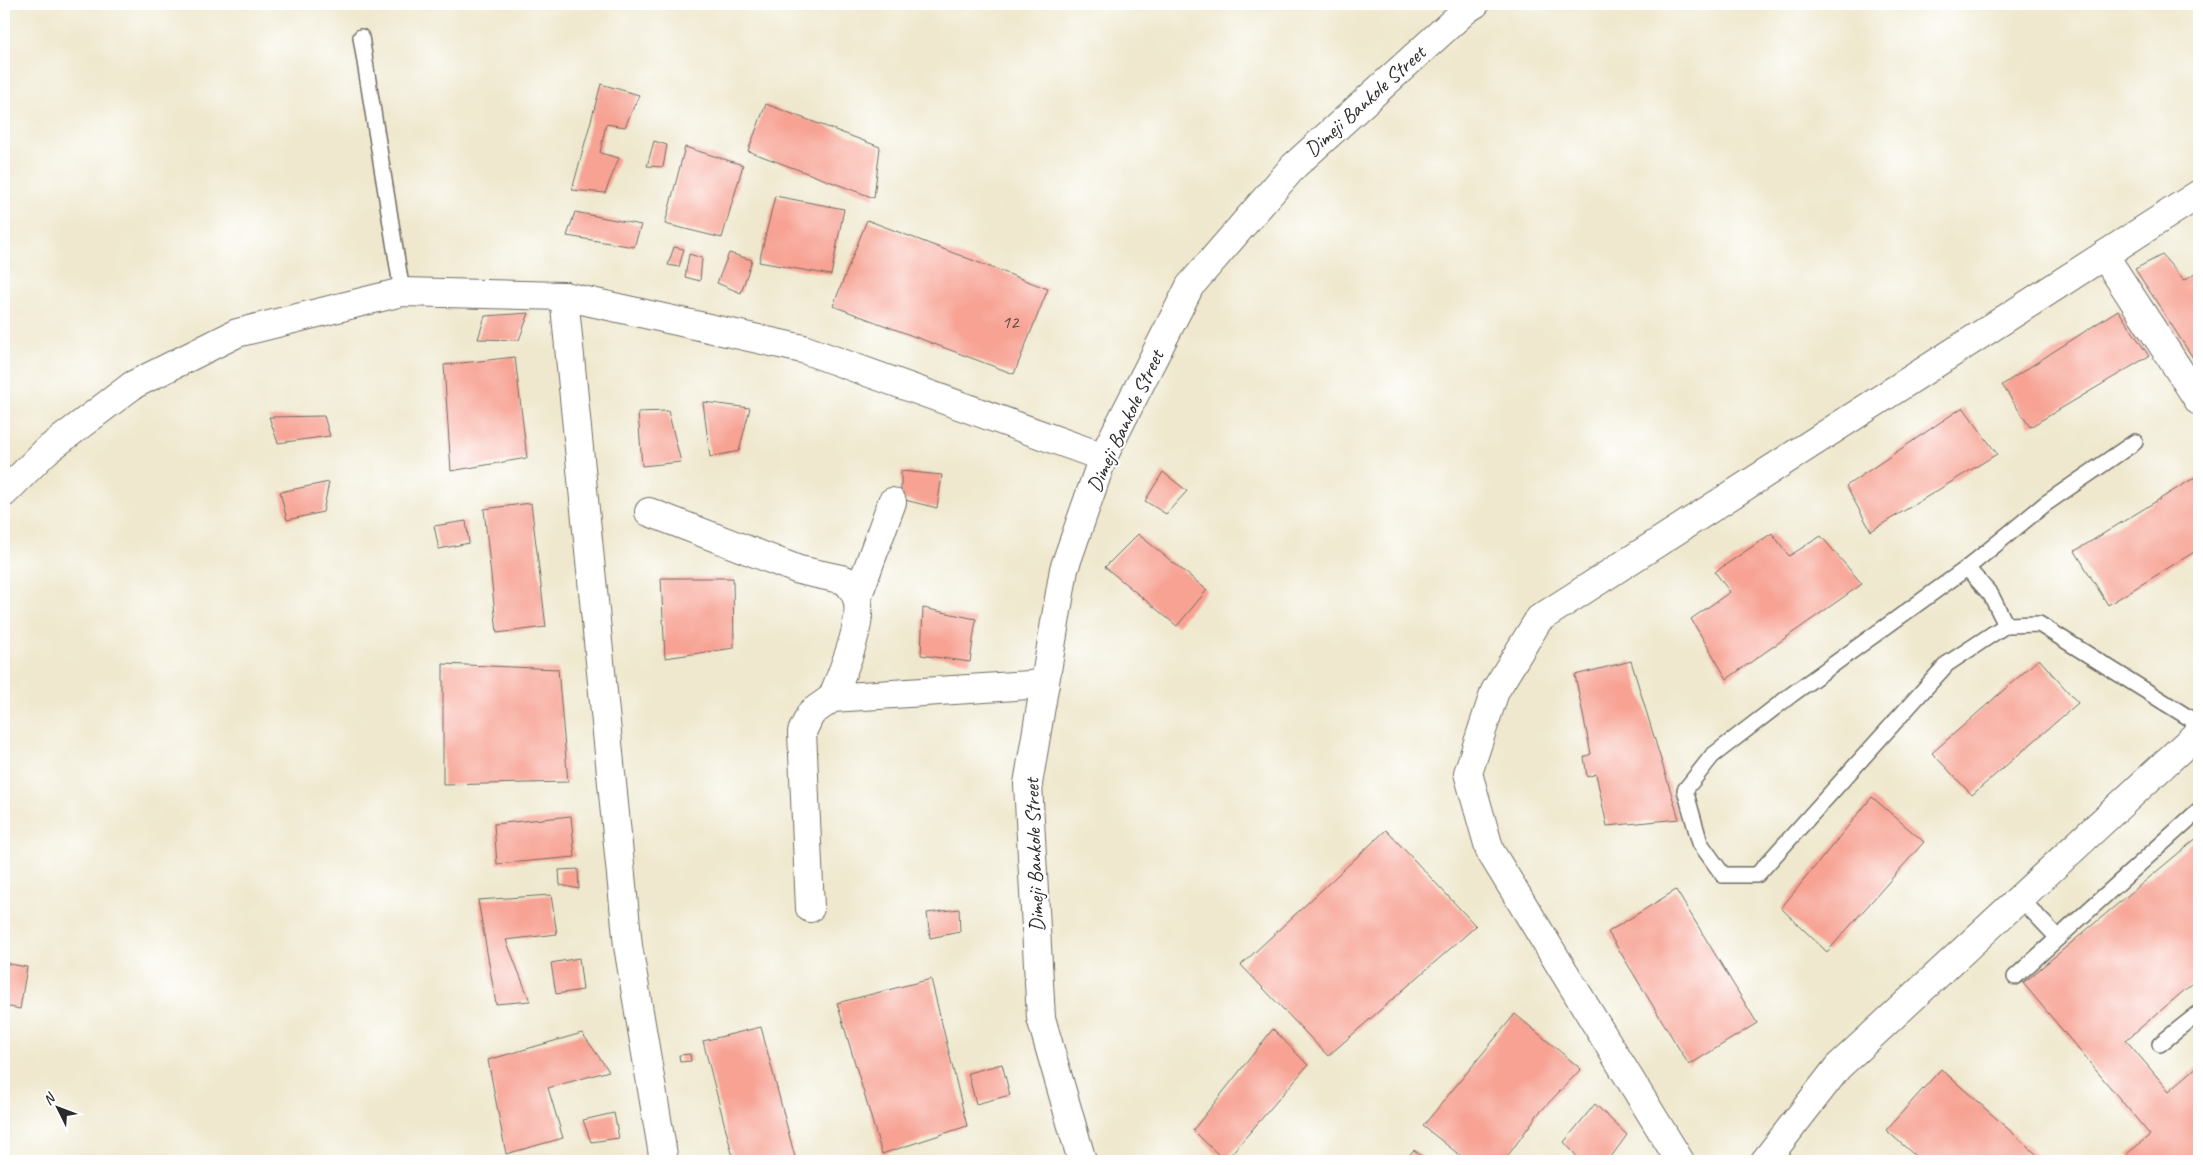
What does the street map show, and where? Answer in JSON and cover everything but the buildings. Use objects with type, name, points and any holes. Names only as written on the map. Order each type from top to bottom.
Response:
[{"type":"street","name":"Dimeji Bankole Street","points":[[1082,1161],[1041,1018],[1028,784],[1064,569],[1103,457],[1190,286],[1294,166],[1467,9],[1475,4]]},
{"type":"street","points":[[1680,1161],[1490,851],[1468,773],[1495,691],[1539,619],[2199,194]]},
{"type":"street","points":[[2104,256],[2199,400]]},
{"type":"street","points":[[4,493],[46,451],[133,385],[237,333],[402,292],[564,296],[802,349],[1103,457]]},
{"type":"street","points":[[564,296],[628,946],[664,1161]]},
{"type":"street","points":[[832,698],[852,649],[857,616],[857,598],[892,502]]},
{"type":"street","points":[[649,512],[799,570],[846,580],[857,598]]},
{"type":"street","points":[[810,908],[802,732],[811,713],[832,698],[1045,684]]},
{"type":"street","points":[[1765,1161],[1838,1067],[2199,732]]},
{"type":"lane","points":[[361,37],[402,292]]},
{"type":"lane","points":[[2135,442],[2045,504],[1967,568],[1791,695],[1712,756],[1685,790],[1700,843],[1723,875],[1758,875],[1947,664],[2006,625],[2039,624],[2199,724]]},
{"type":"lane","points":[[1967,568],[1991,595],[2006,625]]},
{"type":"lane","points":[[2015,976],[2199,810]]},
{"type":"lane","points":[[2020,898],[2058,938]]},
{"type":"lane","points":[[2160,1044],[2199,1013]]}]
